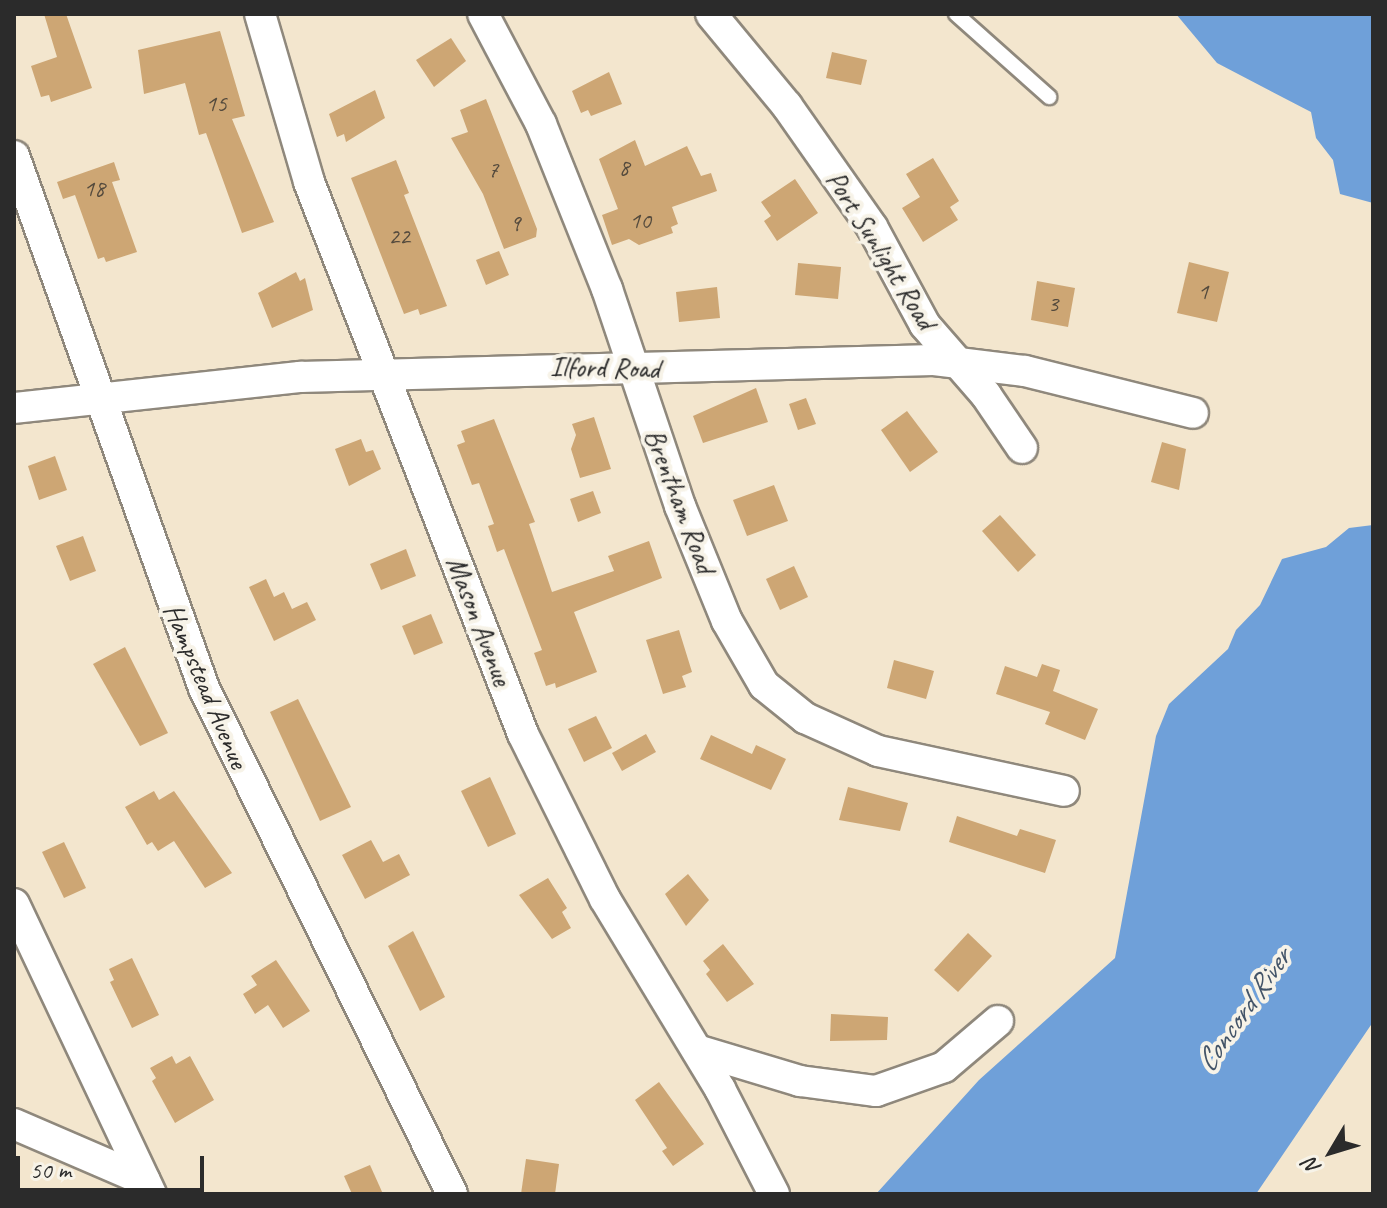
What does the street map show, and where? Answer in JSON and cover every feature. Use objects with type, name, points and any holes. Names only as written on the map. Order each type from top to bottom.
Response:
[{"type":"street","name":"Mason Avenue","points":[[260,14],[300,156],[539,769],[619,924],[697,1050],[774,1194]]},
{"type":"street","name":"Brentham Road","points":[[483,14],[541,124],[632,365],[661,453],[727,621],[777,698],[820,726],[878,751],[1064,791]]},
{"type":"street","name":"Port Sunlight Road","points":[[711,14],[860,209],[918,313],[1022,448]]},
{"type":"street","name":"Hampstead Avenue","points":[[14,156],[98,399],[204,688],[280,852],[452,1194]]},
{"type":"street","name":"Ilford Road","points":[[14,408],[300,377],[632,365],[689,369],[956,361],[1035,373],[1193,413]]},
{"type":"street","points":[[14,904],[147,1187]]},
{"type":"street","points":[[697,1050],[800,1081],[876,1091],[918,1081],[944,1067],[998,1021]]},
{"type":"street","points":[[14,1124],[147,1187]]},
{"type":"lane","points":[[956,14],[976,20],[1049,97]]},
{"type":"water","points":[[1176,14],[1373,14],[1373,203],[1340,194],[1333,160],[1316,138],[1311,112],[1217,63]]},
{"type":"water","name":"Concord River","points":[[1373,525],[1373,1022],[1256,1194],[876,1194],[979,1080],[1115,958],[1156,736],[1169,704],[1228,649],[1236,630],[1260,605],[1282,559],[1326,547],[1349,528]]},
{"type":"building","points":[[44,14],[66,14],[92,88],[51,102],[49,95],[41,97],[31,66],[57,57]]},
{"type":"building","points":[[220,31],[245,116],[232,119],[274,222],[242,233],[206,133],[199,135],[185,83],[144,94],[138,50]]},
{"type":"building","points":[[451,38],[466,61],[434,87],[416,60]]},
{"type":"building","points":[[832,52],[867,60],[861,85],[826,78]]},
{"type":"building","points":[[609,72],[622,104],[591,116],[588,110],[581,113],[572,91]]},
{"type":"building","points":[[375,90],[385,118],[346,142],[344,134],[337,137],[329,114]]},
{"type":"building","points":[[486,99],[537,229],[536,237],[504,249],[483,194],[451,138],[468,132],[460,110]]},
{"type":"building","points":[[635,140],[645,166],[687,146],[701,176],[711,173],[717,191],[672,207],[678,224],[671,227],[673,233],[639,245],[629,239],[612,245],[602,215],[618,209],[599,159]]},
{"type":"building","points":[[933,158],[959,201],[950,207],[958,220],[923,242],[902,208],[920,197],[906,174]]},
{"type":"building","points":[[396,160],[409,193],[404,195],[447,306],[420,315],[418,309],[404,314],[351,178]]},
{"type":"building","points":[[114,162],[120,180],[112,182],[137,252],[106,262],[104,257],[98,259],[75,195],[63,199],[57,182]]},
{"type":"building","points":[[795,179],[818,213],[777,241],[764,221],[771,216],[761,202]]},
{"type":"building","points":[[499,251],[509,275],[486,285],[476,260]]},
{"type":"building","points":[[1189,262],[1229,272],[1217,322],[1177,313]]},
{"type":"building","points":[[798,263],[841,267],[838,299],[795,295]]},
{"type":"building","points":[[296,272],[300,281],[305,278],[313,310],[272,328],[258,293]]},
{"type":"building","points":[[1037,281],[1075,288],[1068,327],[1031,320]]},
{"type":"building","points":[[717,287],[720,318],[679,322],[676,292]]},
{"type":"building","points":[[756,388],[768,422],[703,443],[693,416]]},
{"type":"building","points":[[806,398],[816,424],[798,430],[789,404]]},
{"type":"building","points":[[907,411],[938,452],[910,472],[881,430]]},
{"type":"building","points":[[594,417],[611,469],[580,478],[571,449],[576,435],[572,424]]},
{"type":"building","points":[[494,419],[535,522],[529,524],[552,592],[614,571],[608,556],[649,541],[662,578],[574,612],[597,672],[556,688],[555,683],[546,686],[534,653],[542,650],[504,549],[497,552],[488,526],[494,524],[479,483],[472,485],[457,445],[465,442],[461,431]]},
{"type":"building","points":[[361,439],[366,452],[373,450],[381,469],[349,486],[335,449]]},
{"type":"building","points":[[1162,442],[1186,449],[1179,490],[1151,482]]},
{"type":"building","points":[[55,456],[67,490],[39,500],[28,466]]},
{"type":"building","points":[[774,485],[788,521],[747,536],[733,500]]},
{"type":"building","points":[[593,491],[601,513],[578,522],[570,499]]},
{"type":"building","points":[[1000,515],[1036,555],[1018,572],[982,531]]},
{"type":"building","points":[[83,536],[96,571],[70,581],[56,546]]},
{"type":"building","points":[[406,549],[416,576],[381,590],[370,564]]},
{"type":"building","points":[[794,566],[808,597],[780,610],[766,579]]},
{"type":"building","points":[[266,579],[274,597],[284,592],[292,609],[307,602],[316,620],[274,641],[249,587]]},
{"type":"building","points":[[431,614],[443,643],[414,655],[402,626]]},
{"type":"building","points":[[679,630],[692,672],[682,676],[686,687],[663,694],[646,640]]},
{"type":"building","points":[[125,647],[168,733],[140,746],[93,664]]},
{"type":"building","points":[[894,660],[934,671],[926,699],[887,688]]},
{"type":"building","points":[[1042,664],[1060,670],[1053,691],[1098,709],[1085,740],[1045,724],[1050,712],[996,694],[1005,666],[1037,677]]},
{"type":"building","points":[[298,699],[351,807],[320,821],[270,712]]},
{"type":"building","points":[[596,716],[612,748],[584,762],[568,729]]},
{"type":"building","points":[[646,734],[656,752],[622,771],[612,753]]},
{"type":"building","points":[[711,735],[752,754],[756,745],[786,759],[771,790],[700,759]]},
{"type":"building","points":[[490,777],[516,834],[488,847],[461,791]]},
{"type":"building","points":[[848,787],[908,803],[900,831],[839,820]]},
{"type":"building","points":[[154,791],[159,800],[174,791],[232,873],[205,888],[174,841],[158,851],[152,842],[147,845],[125,807]]},
{"type":"building","points":[[957,816],[1017,836],[1020,829],[1056,840],[1045,873],[949,842]]},
{"type":"building","points":[[371,840],[383,862],[399,854],[410,875],[365,899],[342,855]]},
{"type":"building","points":[[64,842],[86,888],[64,898],[42,852]]},
{"type":"building","points":[[688,874],[709,900],[686,926],[665,894]]},
{"type":"building","points":[[548,878],[567,908],[562,912],[571,928],[552,939],[519,895]]},
{"type":"building","points":[[413,931],[445,997],[420,1011],[388,946]]},
{"type":"building","points":[[968,933],[992,956],[958,992],[934,970]]},
{"type":"building","points":[[723,944],[754,984],[727,1002],[706,974],[710,970],[703,961]]},
{"type":"building","points":[[132,958],[159,1015],[132,1028],[110,982],[114,980],[109,969]]},
{"type":"building","points":[[276,960],[310,1011],[283,1028],[268,1005],[255,1014],[243,994],[257,985],[251,976]]},
{"type":"building","points":[[831,1014],[888,1017],[887,1040],[830,1041]]},
{"type":"building","points":[[172,1056],[176,1064],[190,1056],[214,1100],[175,1123],[152,1081],[156,1078],[150,1068]]},
{"type":"building","points":[[659,1082],[704,1144],[673,1166],[662,1151],[667,1148],[635,1100]]},
{"type":"building","points":[[526,1159],[559,1164],[555,1194],[521,1194]]},
{"type":"building","points":[[370,1165],[383,1194],[352,1194],[344,1176]]}]
